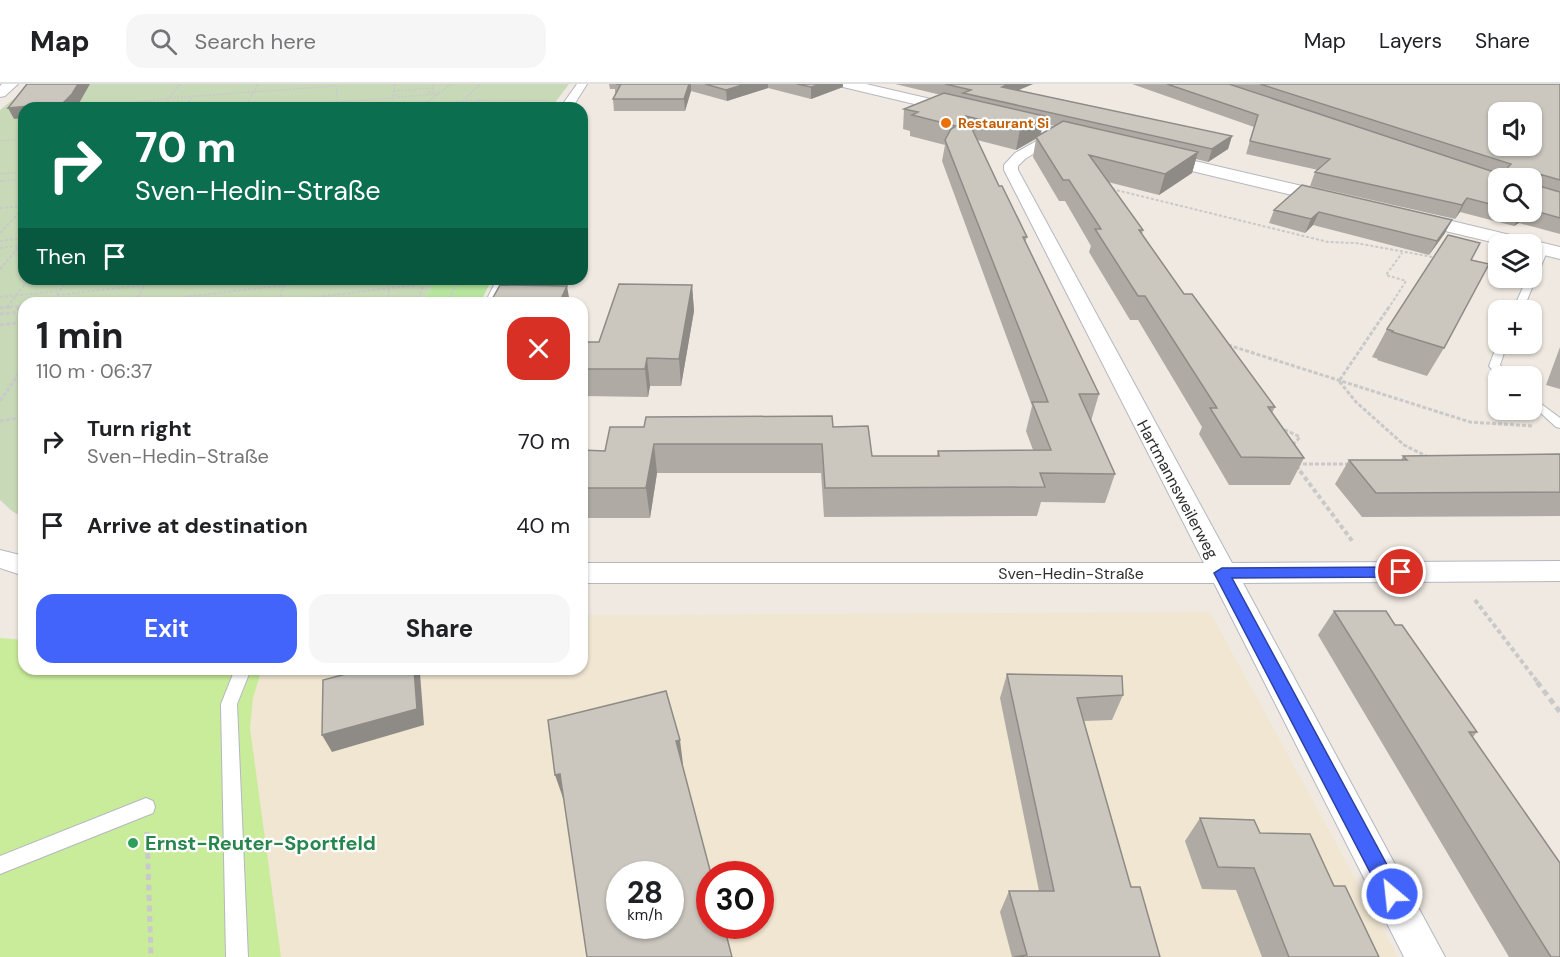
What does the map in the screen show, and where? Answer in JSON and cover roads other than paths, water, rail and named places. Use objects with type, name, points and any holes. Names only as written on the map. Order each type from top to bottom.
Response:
[{"type":"street","points":[[0,93],[11,84]]},
{"type":"street","points":[[570,102],[582,84]]},
{"type":"street","points":[[848,84],[1104,145]]},
{"type":"street","name":"Hartmannsweilerweg","points":[[1058,133],[1014,160],[1011,170],[1425,957]]},
{"type":"street","points":[[1139,153],[1360,206]]},
{"type":"street","points":[[1384,211],[1488,236]]},
{"type":"street","points":[[0,559],[18,564]]},
{"type":"street","name":"Sven-Hedin-Straße","points":[[588,573],[1560,571]]},
{"type":"lane","points":[[1542,409],[1560,424]]},
{"type":"lane","points":[[237,957],[229,704],[241,675]]},
{"type":"lane","points":[[0,866],[146,807]]},
{"type":"place","name":"Restaurant Si","points":[[946,123]]},
{"type":"place","name":"Ernst-Reuter-Sportfeld","points":[[133,843]]}]
